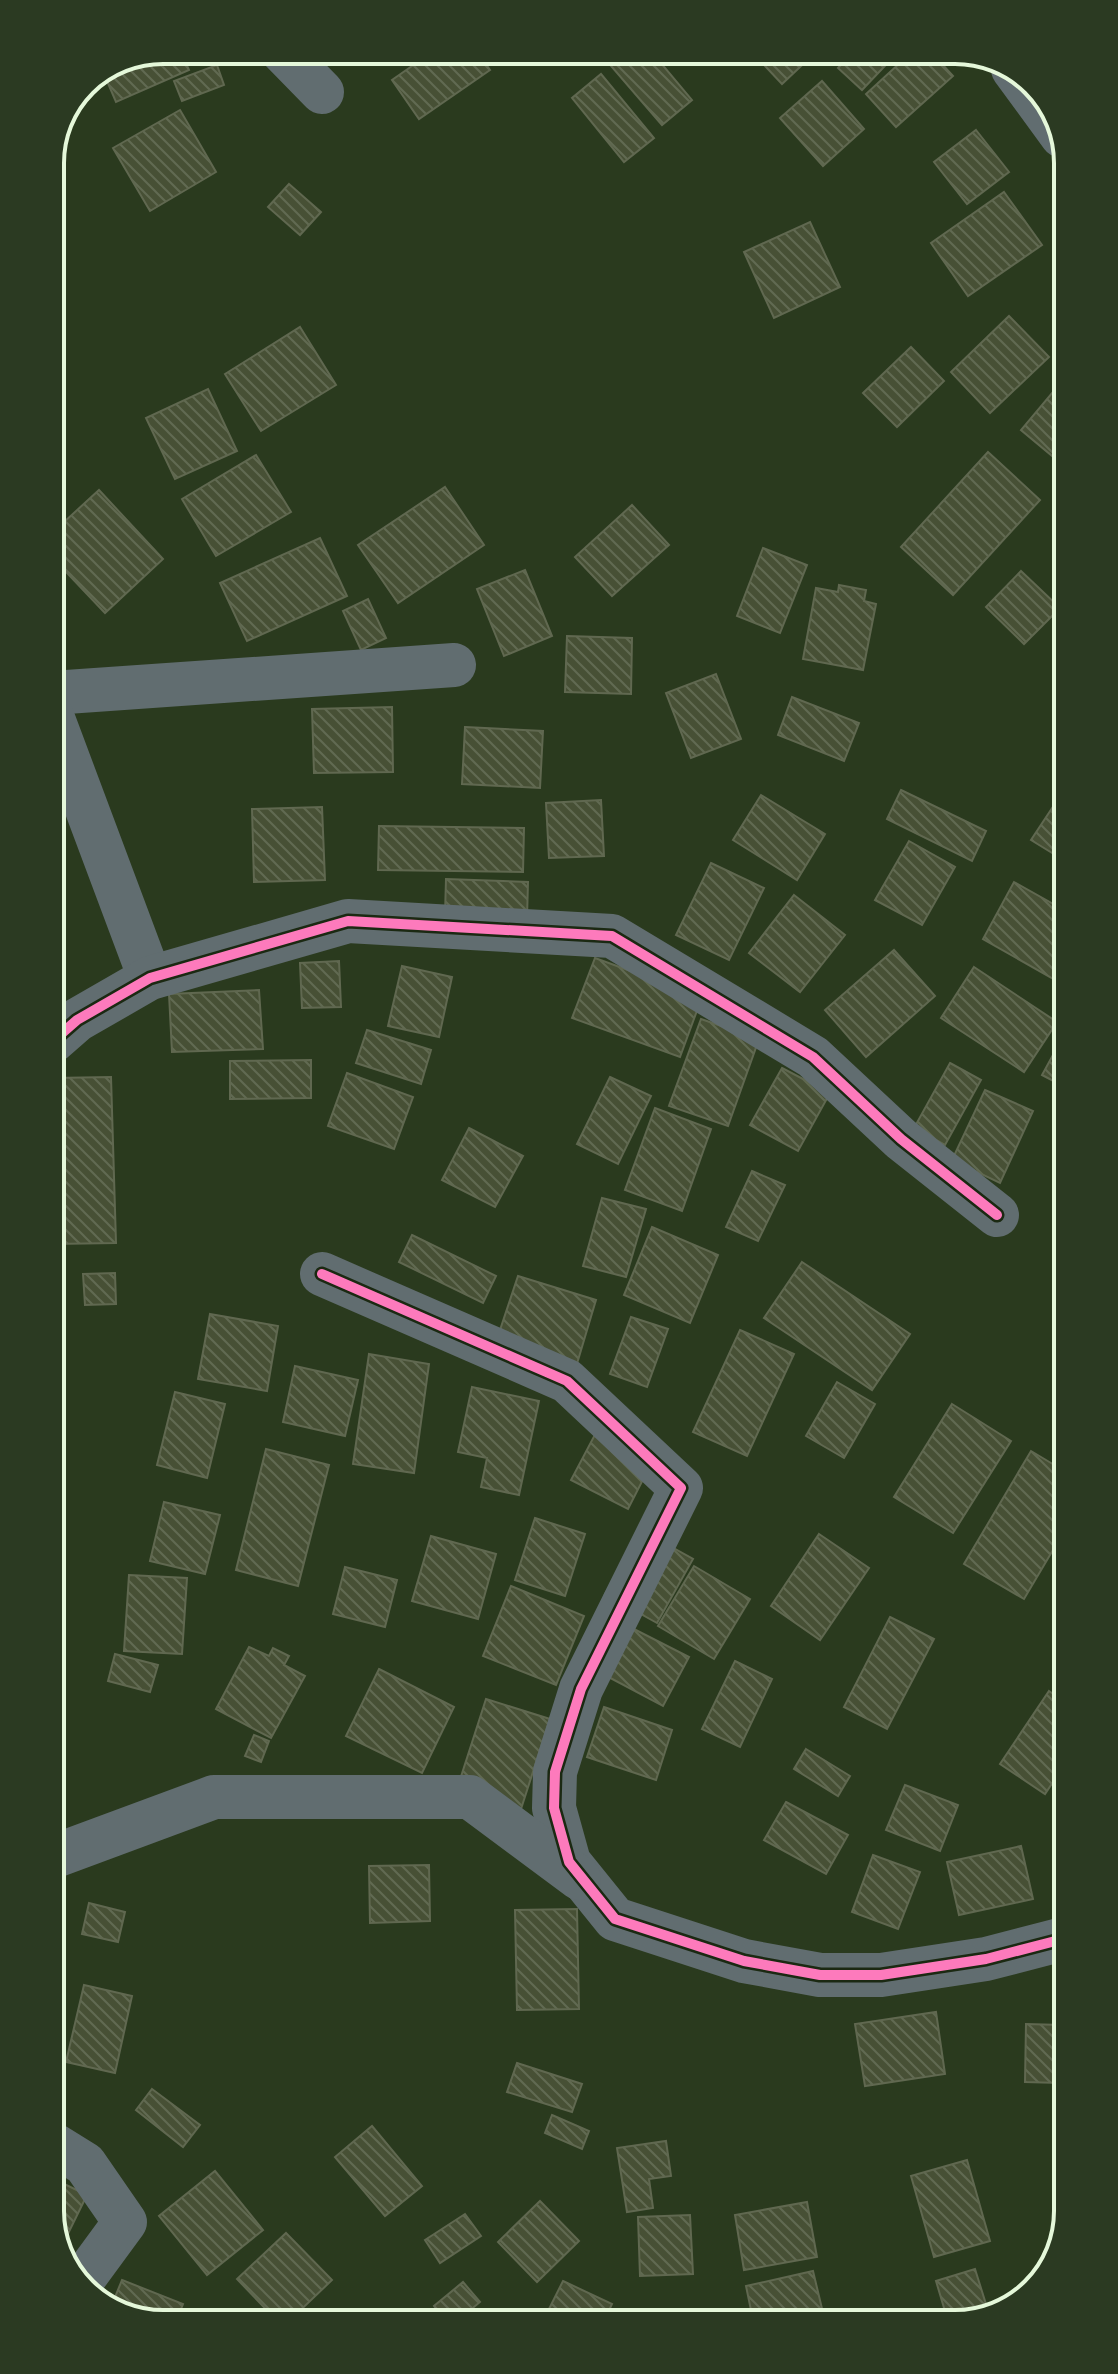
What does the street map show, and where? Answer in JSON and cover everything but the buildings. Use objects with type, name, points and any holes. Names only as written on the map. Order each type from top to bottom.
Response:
[{"type":"street","points":[[295,64],[322,92]]},
{"type":"street","points":[[64,692],[454,665]]},
{"type":"street","points":[[64,748],[150,978]]},
{"type":"street","points":[[64,1031],[77,1020],[150,978],[348,921],[612,936],[813,1057],[901,1139],[997,1215]]},
{"type":"street","points":[[322,1274],[567,1381],[681,1488],[581,1689],[555,1772],[554,1808],[569,1862],[615,1919],[744,1961],[820,1975],[896,1973],[986,1959],[1054,1941]]},
{"type":"street","points":[[64,1853],[214,1797],[470,1797],[584,1881]]},
{"type":"street","points":[[64,2151],[85,2164],[125,2222],[87,2274]]},
{"type":"cycle path","points":[[64,1031],[77,1020],[150,978],[348,921],[612,936],[813,1057],[901,1139],[997,1215]]},
{"type":"cycle path","points":[[322,1274],[567,1381],[681,1488],[581,1689],[555,1772],[554,1808],[569,1862],[615,1919],[744,1961],[820,1975],[881,1975],[986,1959],[1054,1941]]}]
